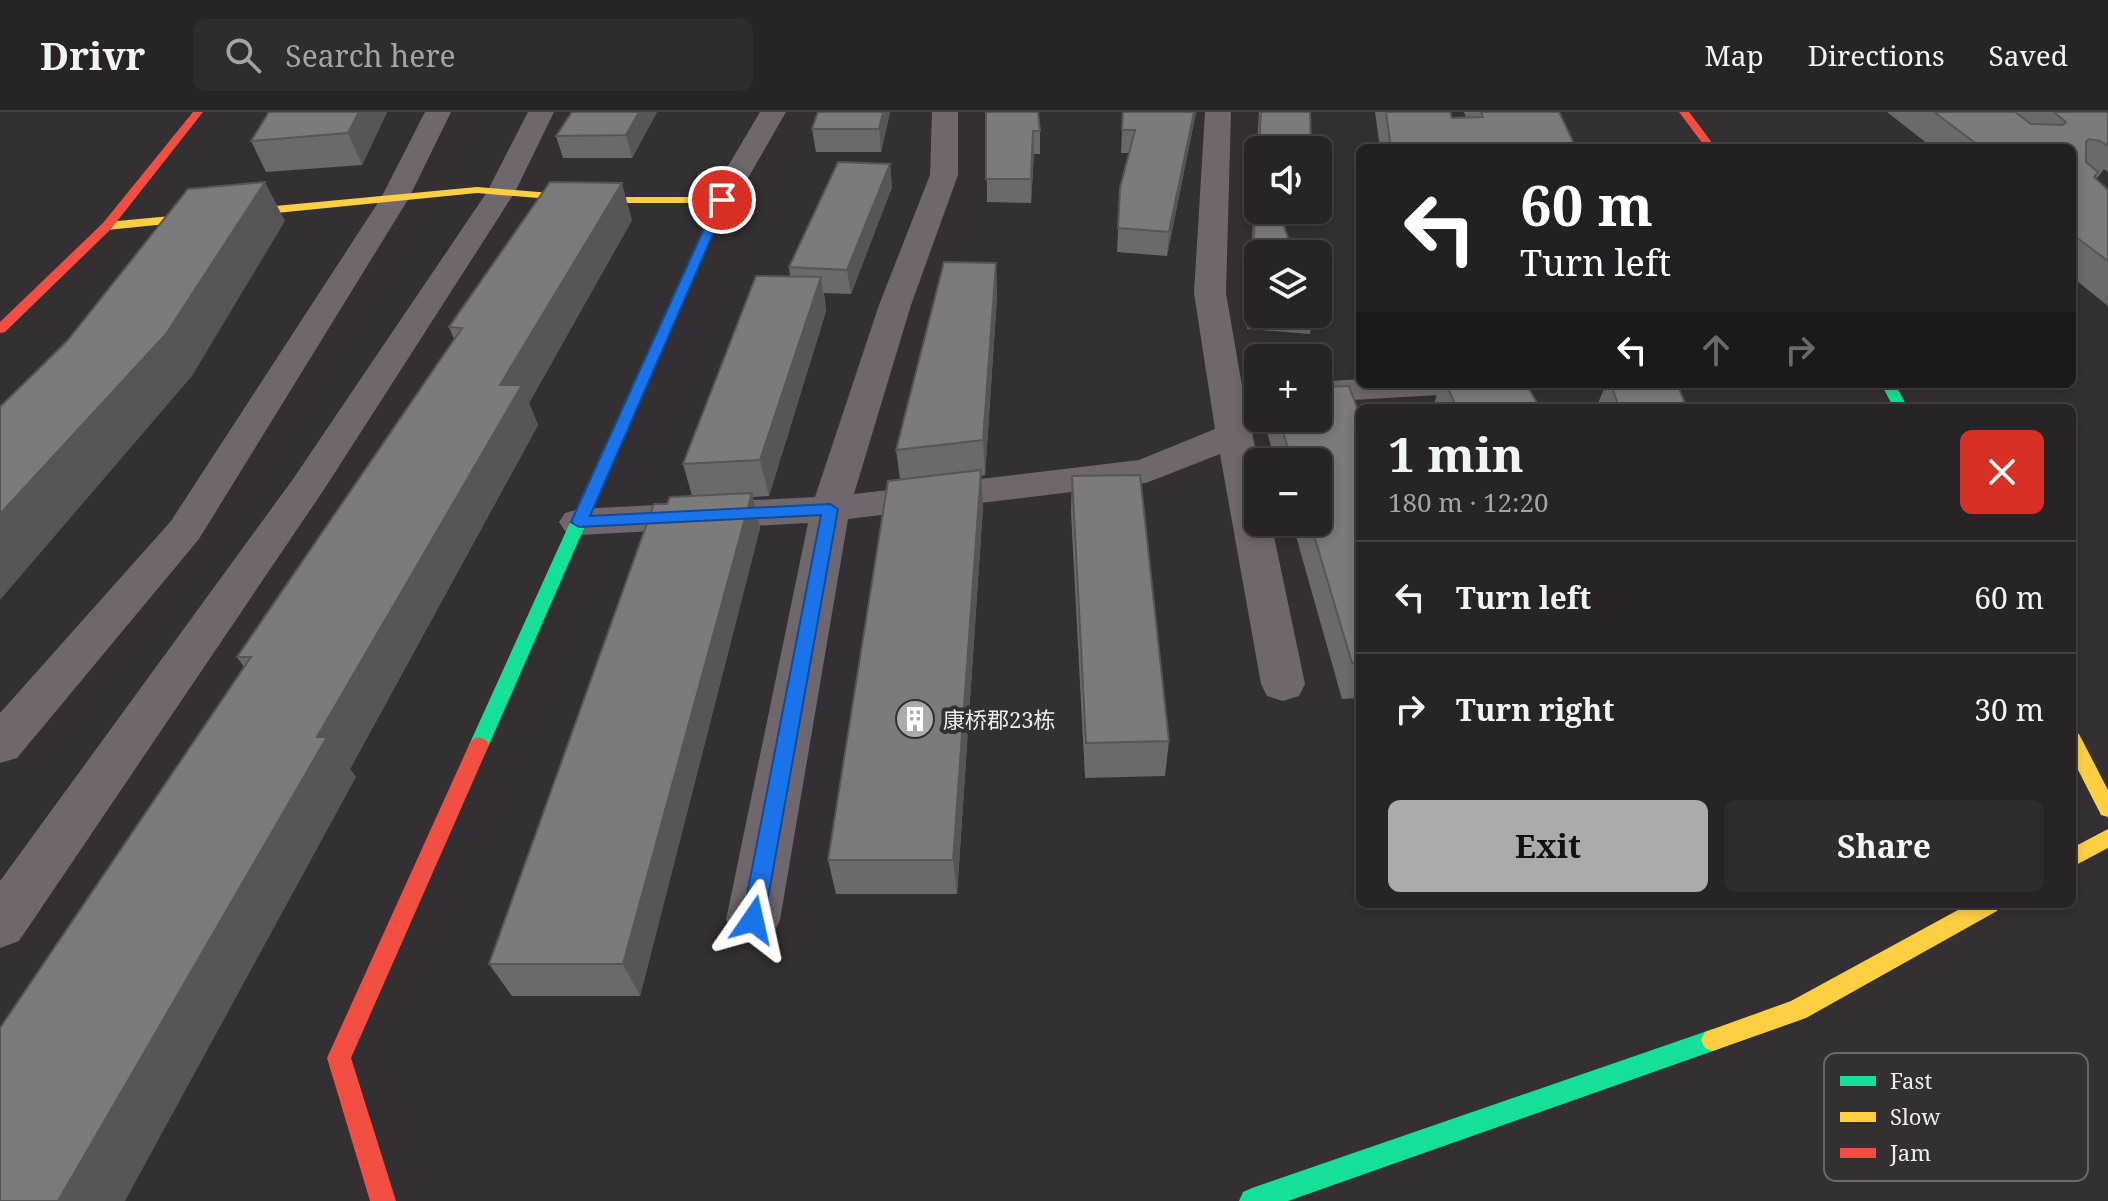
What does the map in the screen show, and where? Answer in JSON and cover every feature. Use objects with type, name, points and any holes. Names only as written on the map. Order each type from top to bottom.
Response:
[{"type":"street","points":[[0,329],[107,226],[198,112]]},
{"type":"street","points":[[0,745],[185,530],[395,198],[438,112]]},
{"type":"street","points":[[0,924],[306,488],[501,192],[541,112]]},
{"type":"street","points":[[383,1201],[339,1058],[722,200],[773,112]]},
{"type":"street","points":[[753,920],[830,509],[895,305],[944,175],[945,112]]},
{"type":"street","points":[[1218,112],[1210,293],[1240,409],[1283,684]]},
{"type":"street","points":[[1684,112],[1708,144]]},
{"type":"street","points":[[107,226],[477,190],[600,200],[722,200]]},
{"type":"street","points":[[1332,391],[1386,388]]},
{"type":"street","points":[[579,522],[830,509],[1146,471],[1240,409]]},
{"type":"street","points":[[2076,747],[2108,809]]},
{"type":"street","points":[[2076,856],[2108,838]]},
{"type":"street","points":[[1252,1201],[1798,1010],[1982,908]]},
{"type":"building","points":[[269,112],[359,112],[348,133],[251,141]]},
{"type":"building","points":[[572,112],[639,112],[626,135],[556,136]]},
{"type":"building","points":[[818,112],[883,112],[879,129],[812,129]]},
{"type":"building","points":[[986,112],[1038,112],[1040,131],[1033,131],[1031,179],[986,179]]},
{"type":"building","points":[[1123,112],[1194,112],[1169,232],[1118,228],[1120,188],[1135,130],[1122,130]]},
{"type":"building","points":[[1261,112],[1310,112],[1311,136],[1260,136]]},
{"type":"building","points":[[1386,112],[1450,112],[1452,118],[1483,117],[1481,112],[1559,112],[1574,144],[1390,144]]},
{"type":"building","points":[[1934,112],[2015,112],[2031,124],[2063,125],[2066,122],[2054,112],[2108,112],[2108,146],[2089,139],[2086,142],[2086,162],[2098,172],[2094,177],[2108,190],[2108,261],[2076,237],[2076,144],[1977,144]]},
{"type":"building","points":[[838,162],[890,164],[847,270],[789,267]]},
{"type":"building","points":[[265,182],[166,334],[0,514],[0,407],[67,341],[188,189]]},
{"type":"building","points":[[550,182],[622,183],[500,385],[522,385],[317,737],[327,737],[58,1201],[0,1201],[0,1028],[251,657],[237,657],[462,328],[449,327]]},
{"type":"building","points":[[1255,224],[1283,224],[1289,240],[1254,240]]},
{"type":"building","points":[[944,262],[996,263],[983,440],[896,450]]},
{"type":"building","points":[[756,276],[821,277],[760,460],[683,464]]},
{"type":"building","points":[[1349,386],[1356,405],[1356,663],[1352,663],[1314,536],[1332,536],[1332,448],[1288,448],[1283,432],[1332,432],[1332,387]]},
{"type":"building","points":[[1448,388],[1528,388],[1538,404],[1455,404]]},
{"type":"building","points":[[1612,388],[1679,388],[1685,404],[1618,404]]},
{"type":"building","name":"康桥郡23栋","points":[[981,470],[953,860],[828,860],[888,481]]},
{"type":"building","points":[[1140,475],[1169,741],[1086,743],[1072,476]]},
{"type":"building","points":[[752,493],[623,964],[489,964],[654,504],[667,504],[670,497]]},
{"type":"traffic: fast","points":[[479,745],[722,200],[708,200]]},
{"type":"traffic: fast","points":[[1890,388],[1899,404]]},
{"type":"traffic: fast","points":[[1252,1201],[1713,1040]]},
{"type":"traffic: slow","points":[[107,226],[477,190],[600,200],[708,200]]},
{"type":"traffic: slow","points":[[2076,747],[2108,809]]},
{"type":"traffic: slow","points":[[2076,856],[2108,838]]},
{"type":"traffic: slow","points":[[1713,1040],[1798,1010],[1982,908]]},
{"type":"traffic: jam","points":[[0,329],[107,226],[198,112]]},
{"type":"traffic: jam","points":[[1684,112],[1708,144]]},
{"type":"traffic: jam","points":[[383,1201],[339,1058],[479,745]]},
{"type":"place","name":"康桥郡23栋","points":[[915,719]]},
{"type":"route","points":[[722,200],[579,522],[830,509],[753,920]]}]
